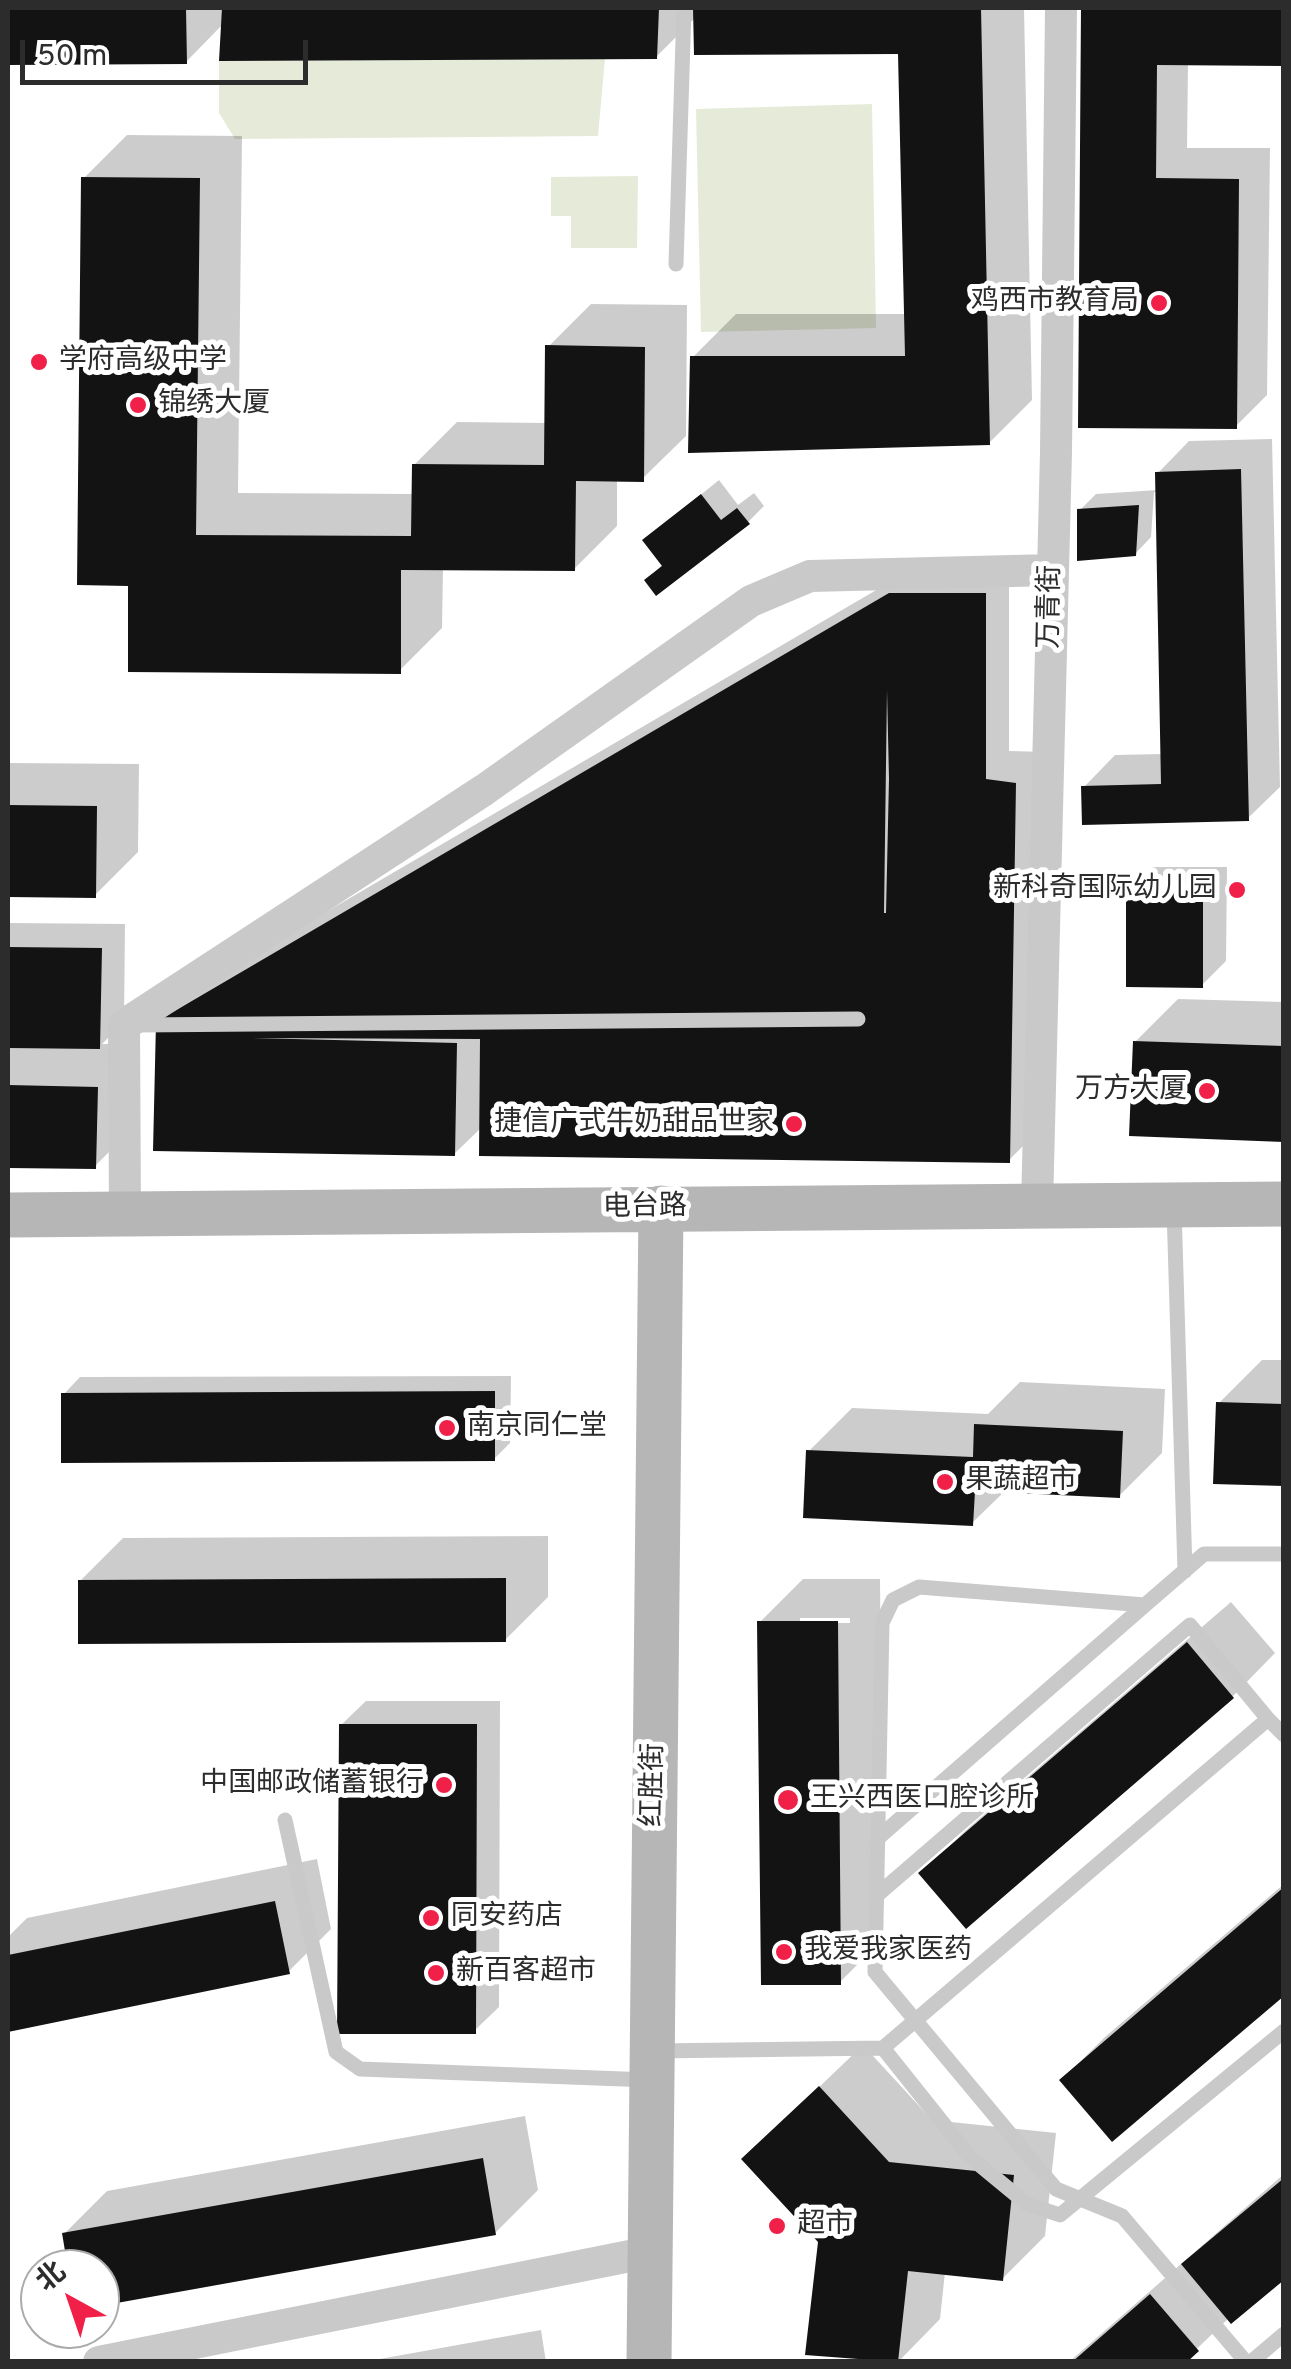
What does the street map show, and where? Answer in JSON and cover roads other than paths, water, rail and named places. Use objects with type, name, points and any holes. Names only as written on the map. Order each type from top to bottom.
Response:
[{"type":"street","name":"万青街","points":[[1036,1206],[1061,8]]},
{"type":"street","points":[[125,1215],[124,1025],[484,790],[751,601],[810,576],[1052,570]]},
{"type":"street","name":"电台路","points":[[8,1215],[1284,1204]]},
{"type":"street","name":"红胜街","points":[[649,2362],[662,1208]]},
{"type":"street","points":[[99,2362],[650,2252]]},
{"type":"lane","points":[[676,264],[684,8]]},
{"type":"lane","points":[[124,1025],[858,1018]]},
{"type":"lane","points":[[1173,1204],[1185,1571]]},
{"type":"lane","points":[[878,1838],[1204,1554],[1284,1554]]},
{"type":"lane","points":[[1146,1604],[919,1588],[893,1600],[882,1623],[875,1972],[1056,2190],[1122,2216],[1248,2362],[1284,2334]]},
{"type":"lane","points":[[876,1896],[1190,1625],[1284,1734]]},
{"type":"lane","points":[[286,1820],[336,2052],[360,2069],[652,2066],[883,2048],[1268,1719]]},
{"type":"lane","points":[[883,2048],[970,2157],[1027,2204],[1060,2215],[1284,2031]]},
{"type":"place","name":"鸡西市教育局","points":[[1159,303]]},
{"type":"place","name":"学府高级中学","points":[[39,362]]},
{"type":"place","name":"锦绣大厦","points":[[138,405]]},
{"type":"place","name":"新科奇国际幼儿园","points":[[1237,890]]},
{"type":"place","name":"万方大厦","points":[[1207,1091]]},
{"type":"place","name":"捷信广式牛奶甜品世家","points":[[794,1124]]},
{"type":"place","name":"南京同仁堂","points":[[447,1428]]},
{"type":"place","name":"果蔬超市","points":[[945,1482]]},
{"type":"place","name":"中国邮政储蓄银行","points":[[444,1785]]},
{"type":"place","name":"王兴西医口腔诊所","points":[[788,1800]]},
{"type":"place","name":"同安药店","points":[[431,1918]]},
{"type":"place","name":"我爱我家医药","points":[[784,1952]]},
{"type":"place","name":"新百客超市","points":[[436,1973]]},
{"type":"place","name":"超市","points":[[777,2226]]}]
